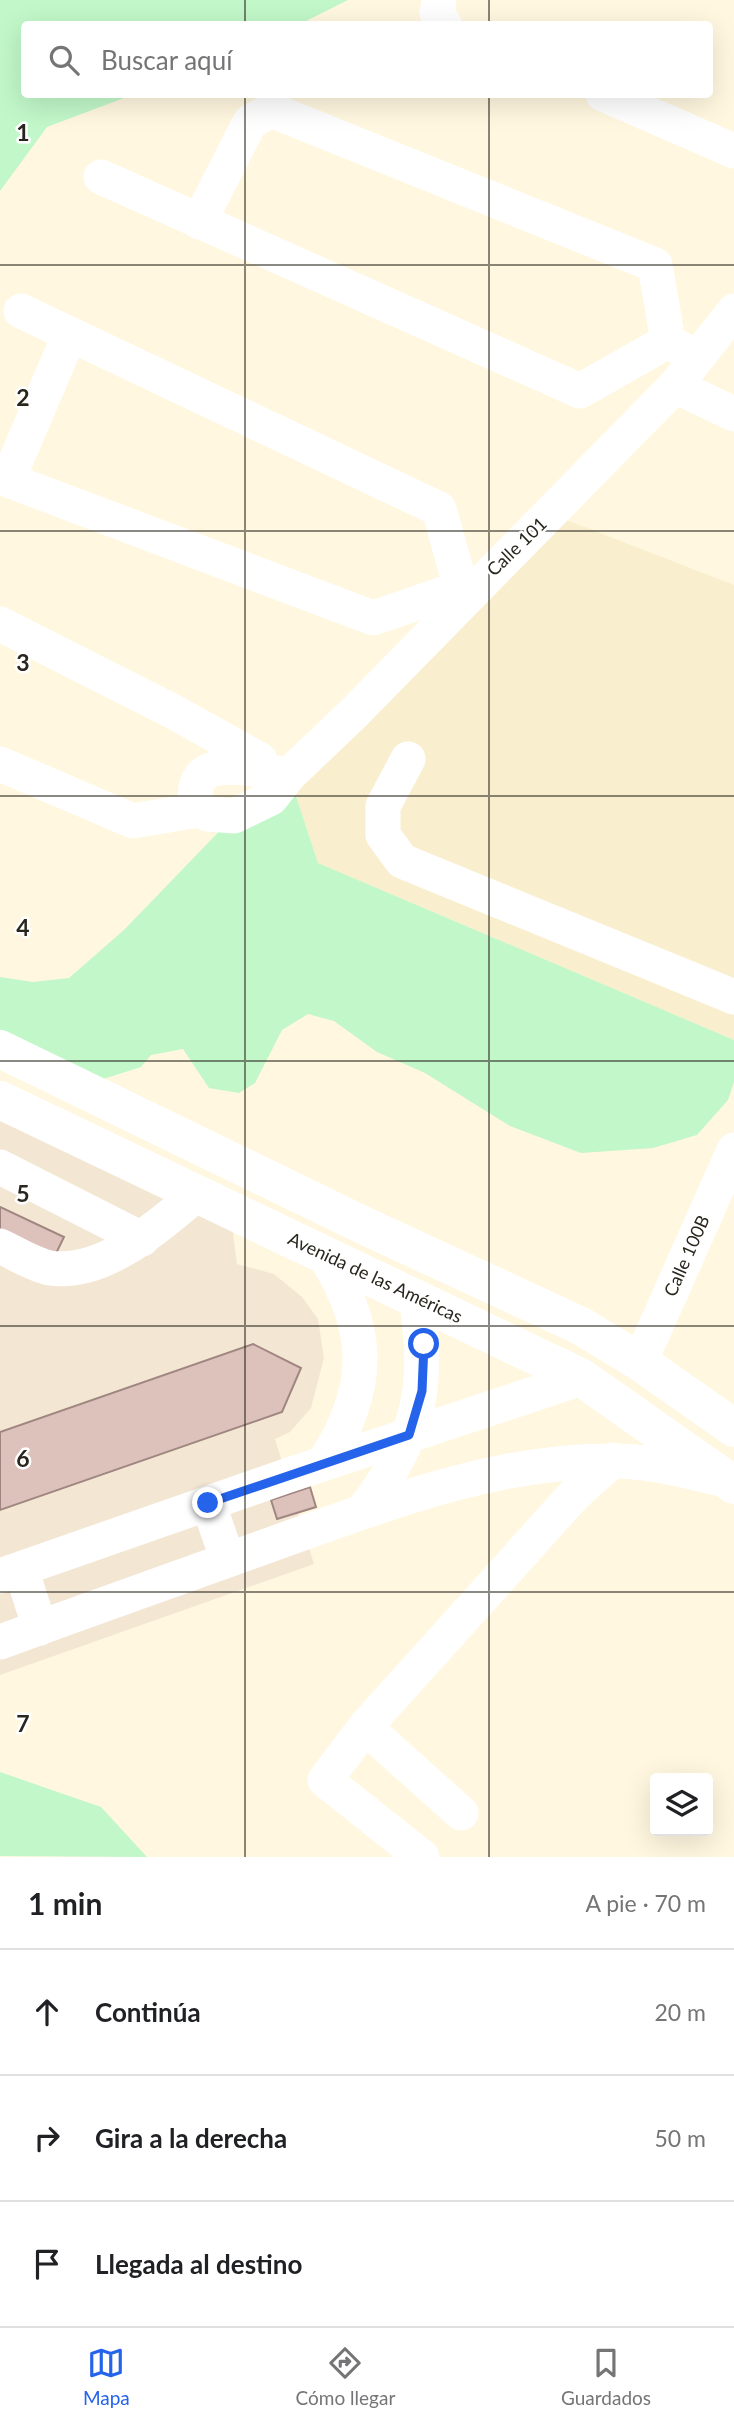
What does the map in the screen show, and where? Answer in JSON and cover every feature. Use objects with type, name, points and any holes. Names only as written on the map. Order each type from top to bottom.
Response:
[{"type":"highway","points":[[0,1049],[365,1226],[581,1325],[640,1362],[734,1428]]},
{"type":"highway","name":"Avenida de las Américas","points":[[0,1100],[582,1378],[731,1483]]},
{"type":"highway","points":[[365,1226],[387,1246],[404,1270],[416,1297]]},
{"type":"highway","points":[[582,1378],[640,1362]]},
{"type":"street","points":[[439,0],[437,13],[442,21]]},
{"type":"street","points":[[612,98],[734,151]]},
{"type":"street","points":[[101,177],[199,222],[580,391],[682,350],[655,265],[276,112],[266,113],[250,122],[199,222]]},
{"type":"street","points":[[21,311],[70,334],[439,509],[465,591],[373,618],[4,478],[70,334]]},
{"type":"street","name":"Calle 101","points":[[0,764],[133,821],[198,810],[208,814],[234,816],[271,798],[274,767],[354,713],[465,591],[566,499],[675,386],[682,350],[734,311]]},
{"type":"street","points":[[675,386],[734,414]]},
{"type":"street","points":[[0,624],[174,712],[274,767]]},
{"type":"street","points":[[174,712],[206,769]]},
{"type":"street","points":[[408,759],[383,806],[383,835],[402,861],[734,997]]},
{"type":"street","points":[[198,810],[194,794],[197,781],[206,769],[221,766],[274,767]]},
{"type":"street","name":"Calle 100B","points":[[640,1362],[734,1150]]},
{"type":"street","points":[[0,1167],[142,1239]]},
{"type":"street","points":[[0,1246],[48,1268],[82,1268],[142,1239],[197,1194]]},
{"type":"street","points":[[323,1464],[344,1433],[356,1397],[361,1360],[357,1323],[345,1288],[325,1256]]},
{"type":"street","points":[[363,1511],[390,1476],[409,1435],[422,1391],[424,1344],[416,1297]]},
{"type":"street","points":[[40,1628],[10,1573],[208,1503],[582,1378]]},
{"type":"street","points":[[422,1857],[325,1780],[365,1727],[574,1495],[613,1460]]},
{"type":"street","points":[[0,1642],[363,1511],[464,1481],[530,1466],[613,1460],[649,1464],[731,1483]]},
{"type":"street","points":[[208,1503],[228,1560]]},
{"type":"street","points":[[365,1727],[461,1813]]},
{"type":"shaded area","points":[[551,514],[734,585],[734,1040],[318,863],[289,775]]},
{"type":"shaded area","points":[[0,1100],[230,1210],[237,1264],[274,1274],[302,1297],[318,1319],[324,1358],[311,1408],[290,1432],[275,1439],[314,1564],[0,1675]]},
{"type":"green space","points":[[0,0],[348,0],[306,21],[21,21],[21,98],[124,98],[47,127],[0,191]]},
{"type":"green space","points":[[289,775],[318,863],[734,1040],[734,1082],[728,1100],[697,1135],[653,1148],[581,1153],[510,1126],[425,1073],[377,1052],[334,1021],[308,1014],[282,1030],[255,1083],[239,1093],[209,1088],[183,1049],[151,1055],[141,1067],[78,1087],[0,1049],[0,977],[33,982],[69,978],[124,930],[234,816]]},
{"type":"green space","points":[[0,1772],[101,1807],[147,1857],[0,1856]]},
{"type":"building","points":[[0,1207],[64,1237],[50,1266],[0,1243]]},
{"type":"building","points":[[253,1344],[301,1368],[282,1412],[0,1510],[0,1432]]},
{"type":"building","points":[[310,1487],[316,1507],[277,1519],[271,1500]]},
{"type":"route","points":[[208,1503],[409,1435],[422,1391],[424,1344]]}]
